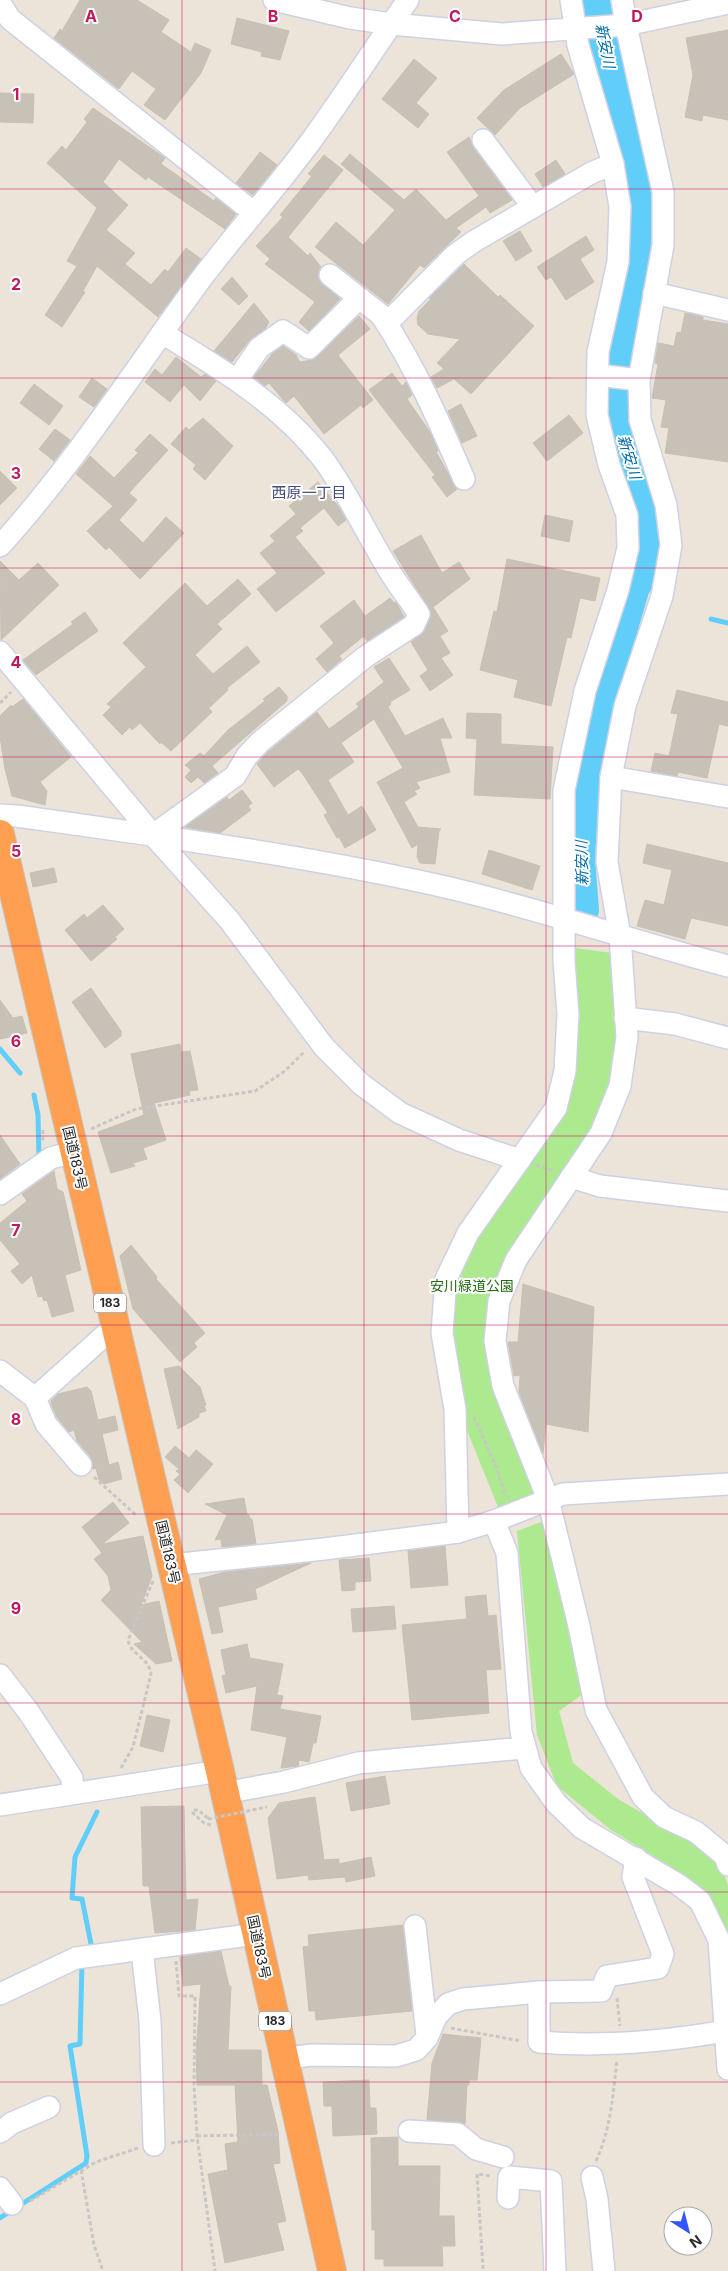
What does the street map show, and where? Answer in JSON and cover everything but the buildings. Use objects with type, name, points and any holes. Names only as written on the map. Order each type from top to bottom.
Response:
[{"type":"highway","name":"国道183号","points":[[0,834],[80,1141],[163,1570],[222,1782],[332,2271]]},
{"type":"street","points":[[274,0],[350,18],[391,24],[502,34],[621,25],[728,3]]},
{"type":"street","points":[[0,546],[38,504],[102,420],[132,373],[253,212],[315,136],[408,0]]},
{"type":"street","points":[[458,1532],[455,1410],[442,1333],[446,1279],[468,1233],[556,1108],[565,1071],[568,1014],[563,920],[564,790],[585,691],[618,590],[628,548],[627,514],[609,465],[597,415],[601,376],[598,352],[618,262],[620,207],[613,164],[578,45],[579,28],[571,0]]},
{"type":"street","points":[[622,0],[621,25],[663,192],[663,245],[637,380],[640,420],[666,505],[671,545],[662,596],[625,706],[611,777],[607,862],[620,936],[627,1037],[620,1086],[601,1133],[516,1260],[499,1301],[495,1341],[504,1386],[548,1499],[579,1626],[596,1710],[643,1797],[664,1817],[696,1832],[727,1859]]},
{"type":"street","points":[[0,4],[10,19],[17,25],[253,212]]},
{"type":"street","points":[[483,140],[533,207]]},
{"type":"street","points":[[387,324],[455,255],[473,242],[591,173],[613,164]]},
{"type":"street","points":[[330,275],[381,315],[387,324],[408,356],[427,394],[464,479]]},
{"type":"street","points":[[654,293],[728,310]]},
{"type":"street","points":[[236,380],[259,348],[282,331],[309,348],[359,298]]},
{"type":"street","points":[[153,836],[235,776],[260,742],[365,657],[414,625],[419,614],[384,562],[344,492],[322,459],[280,414],[236,380],[162,333]]},
{"type":"street","points":[[601,376],[637,380]]},
{"type":"street","points":[[0,652],[153,836],[230,921],[317,1038],[361,1084],[400,1113],[459,1140],[520,1160]]},
{"type":"street","points":[[611,777],[728,797]]},
{"type":"street","points":[[0,815],[153,836],[356,869],[442,887],[728,966]]},
{"type":"street","points":[[625,1018],[675,1024],[728,1038]]},
{"type":"street","points":[[0,1194],[51,1158],[80,1141]]},
{"type":"street","points":[[571,1177],[600,1186],[728,1201]]},
{"type":"street","points":[[35,1398],[115,1326]]},
{"type":"street","points":[[0,1371],[35,1398],[46,1424],[81,1465]]},
{"type":"street","points":[[163,1570],[458,1532],[494,1521],[548,1499],[577,1492],[728,1484]]},
{"type":"street","points":[[494,1521],[507,1553],[521,1732],[528,1746]]},
{"type":"street","points":[[0,1675],[28,1712],[72,1778],[73,1794]]},
{"type":"street","points":[[528,1706],[528,1746],[531,1768],[556,1803],[582,1828],[636,1858],[679,1885],[700,1901],[712,1922],[719,1940],[728,2069]]},
{"type":"street","points":[[0,1805],[73,1794],[222,1782],[284,1782],[358,1763],[528,1746]]},
{"type":"street","points":[[283,2059],[311,2055],[396,2056],[416,2050],[435,2032],[436,2017],[448,2004],[463,1999],[539,1992],[601,1991],[607,1976],[658,1968],[663,1954],[633,1876],[636,1858]]},
{"type":"street","points":[[415,1926],[435,2032]]},
{"type":"street","points":[[0,1994],[76,1958],[257,1934]]},
{"type":"street","points":[[142,1950],[150,2021],[154,2145]]},
{"type":"street","points":[[539,1992],[539,2042],[578,2045],[619,2044],[671,2040],[725,2031]]},
{"type":"street","points":[[0,2132],[12,2123],[49,2107]]},
{"type":"street","points":[[409,2131],[458,2134],[476,2149],[503,2156]]},
{"type":"street","points":[[592,2173],[597,2198],[604,2271]]},
{"type":"street","points":[[508,2187],[551,2181],[555,2271]]},
{"type":"path","points":[[0,703],[15,688]]},
{"type":"path","points":[[80,1141],[136,1109],[255,1091],[285,1071],[317,1038]]},
{"type":"path","points":[[520,1160],[571,1177]]},
{"type":"path","points":[[470,1409],[496,1466],[509,1505]]},
{"type":"path","points":[[81,1465],[142,1520]]},
{"type":"path","points":[[120,1770],[133,1747],[151,1674],[148,1665],[129,1646],[128,1640],[163,1570]]},
{"type":"path","points":[[204,1823],[193,1813],[193,1810],[198,1810],[208,1819],[267,1807]]},
{"type":"path","points":[[174,1946],[179,1996],[195,1996],[194,2085],[197,2136],[215,2271]]},
{"type":"path","points":[[592,2173],[603,2148],[612,2107],[619,2044],[620,2027],[614,1975]]},
{"type":"path","points":[[435,2032],[539,2042]]},
{"type":"path","points":[[197,2136],[284,2134]]},
{"type":"path","points":[[12,2199],[81,2170],[94,2246],[103,2271]]},
{"type":"path","points":[[483,2269],[477,2174],[508,2187]]},
{"type":"green space","name":"安川緑道公園","points":[[568,947],[612,953],[618,1024],[612,1084],[590,1135],[524,1230],[488,1346],[539,1493],[500,1512],[464,1423],[449,1340],[449,1279],[559,1111]]},
{"type":"green space","points":[[544,1521],[583,1694],[559,1711],[573,1763],[618,1799],[717,1857],[728,1885],[728,1994],[714,1913],[670,1866],[611,1830],[557,1786],[537,1735],[517,1531]]},
{"type":"waterway","name":"新安川","points":[[584,910],[580,859],[586,768],[603,695],[635,587],[648,567],[652,530],[615,411],[616,358],[625,335],[640,260],[640,193],[605,51],[597,0]]},
{"type":"waterway","points":[[648,567],[657,575]]},
{"type":"waterway","points":[[711,619],[728,623]]},
{"type":"waterway","points":[[0,1049],[20,1073]]},
{"type":"waterway","points":[[34,1095],[38,1115],[39,1159]]},
{"type":"waterway","points":[[92,1949],[82,1899],[72,1898],[75,1857],[97,1812]]},
{"type":"waterway","points":[[0,2218],[86,2163],[87,2156],[70,2046],[80,2044],[82,1963]]},
{"type":"district","name":"西原一丁目","points":[[309,493]]}]
